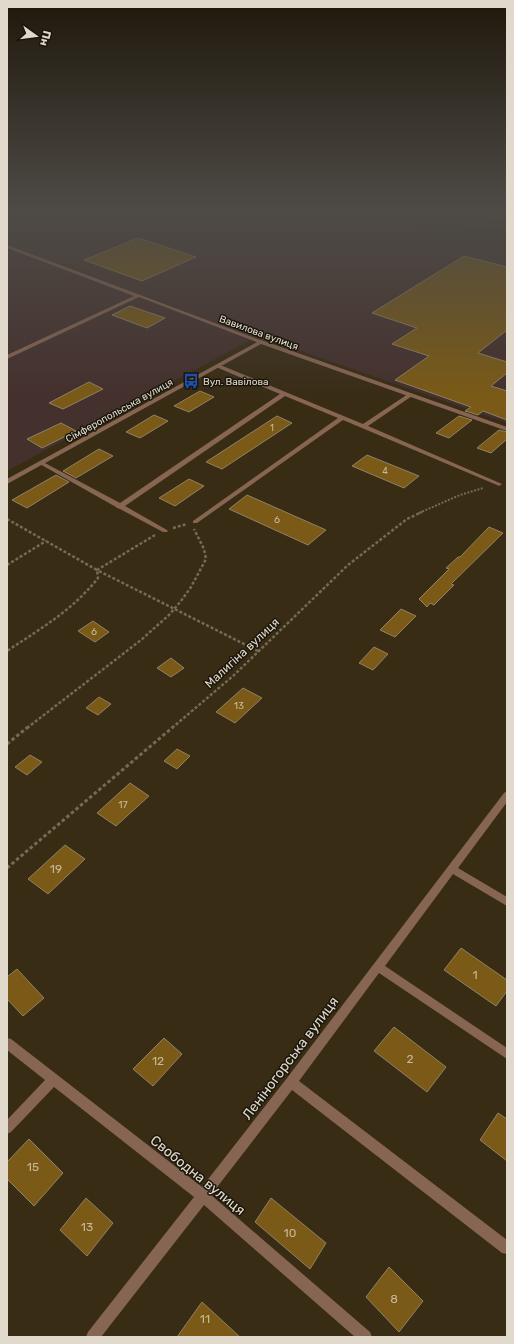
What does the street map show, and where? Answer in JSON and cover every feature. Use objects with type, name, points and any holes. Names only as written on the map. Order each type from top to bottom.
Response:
[{"type":"street","name":"Вавилова вулиця","points":[[77,273],[261,342],[507,429]]},
{"type":"street","points":[[7,357],[138,296]]},
{"type":"street","name":"Сімферопольська вулиця","points":[[7,482],[261,342]]},
{"type":"street","points":[[218,366],[343,417],[499,484]]},
{"type":"street","points":[[120,507],[285,393]]},
{"type":"street","points":[[364,426],[410,395]]},
{"type":"street","points":[[195,522],[343,417]]},
{"type":"street","points":[[41,463],[164,532]]},
{"type":"street","name":"Леніногорська вулиця","points":[[93,1337],[291,1082],[507,796]]},
{"type":"street","points":[[452,869],[507,902]]},
{"type":"street","points":[[378,967],[507,1054]]},
{"type":"street","name":"Свободна вулиця","points":[[7,1043],[203,1196],[365,1337]]},
{"type":"street","points":[[7,1128],[54,1079]]},
{"type":"street","points":[[291,1082],[507,1248]]},
{"type":"path","name":"Малигіна вулиця","points":[[7,868],[233,676],[348,566],[407,519],[460,495],[499,484]]},
{"type":"path","points":[[7,519],[98,570],[258,652]]},
{"type":"path","points":[[7,744],[144,637],[174,609],[190,589],[206,557],[203,548],[195,535],[195,522],[164,532],[138,544],[98,570]]},
{"type":"path","points":[[7,565],[46,541]]},
{"type":"path","points":[[7,651],[72,606],[89,591],[98,578],[98,570]]},
{"type":"shaded area","points":[[7,273],[507,273],[507,423],[258,336],[7,471]]},
{"type":"building","points":[[119,273],[161,273],[142,281]]},
{"type":"building","points":[[437,273],[507,273],[507,330],[478,353],[507,362],[507,373],[491,386],[507,391],[507,420],[483,411],[478,415],[465,411],[471,407],[395,380],[429,356],[392,344],[417,328],[372,313]]},
{"type":"building","points":[[130,306],[165,318],[147,328],[112,315]]},
{"type":"building","points":[[89,382],[103,389],[63,409],[49,403]]},
{"type":"building","points":[[200,391],[214,397],[189,412],[174,406]]},
{"type":"building","points":[[154,415],[168,421],[140,438],[126,432]]},
{"type":"building","points":[[277,416],[292,423],[222,469],[206,462]]},
{"type":"building","points":[[459,416],[472,420],[449,438],[436,433]]},
{"type":"building","points":[[61,423],[76,431],[42,448],[27,439]]},
{"type":"building","points":[[499,430],[507,432],[507,439],[491,453],[477,448]]},
{"type":"building","points":[[99,449],[113,456],[76,478],[63,471]]},
{"type":"building","points":[[367,455],[419,476],[404,488],[352,466]]},
{"type":"building","points":[[56,475],[69,482],[27,508],[12,500]]},
{"type":"building","points":[[189,479],[204,486],[175,506],[159,498]]},
{"type":"building","points":[[247,495],[326,530],[308,545],[229,509]]},
{"type":"building","points":[[489,527],[503,533],[451,584],[454,585],[434,605],[430,603],[427,607],[419,599],[449,569],[446,568],[458,557],[460,557]]},
{"type":"building","points":[[401,609],[416,616],[395,637],[380,630]]},
{"type":"building","points":[[93,621],[109,632],[95,642],[78,631]]},
{"type":"building","points":[[374,647],[388,654],[373,670],[359,663]]},
{"type":"building","points":[[171,658],[184,668],[171,677],[157,668]]},
{"type":"building","points":[[243,688],[262,698],[235,723],[216,712]]},
{"type":"building","points":[[99,697],[111,704],[98,715],[86,708]]},
{"type":"building","points":[[177,749],[190,756],[177,769],[164,761]]},
{"type":"building","points":[[30,755],[42,762],[27,775],[15,767]]},
{"type":"building","points":[[130,783],[149,796],[116,826],[97,813]]},
{"type":"building","points":[[65,845],[85,859],[48,894],[28,879]]},
{"type":"building","points":[[461,948],[507,980],[507,991],[496,1006],[444,970]]},
{"type":"building","points":[[17,969],[44,998],[23,1016],[7,999],[7,977]]},
{"type":"building","points":[[394,1027],[446,1067],[427,1092],[374,1051]]},
{"type":"building","points":[[164,1038],[182,1054],[153,1086],[133,1069]]},
{"type":"building","points":[[498,1113],[507,1119],[507,1161],[480,1140]]},
{"type":"building","points":[[29,1139],[63,1173],[34,1206],[7,1179],[7,1162]]},
{"type":"building","points":[[86,1198],[113,1223],[87,1256],[60,1230]]},
{"type":"building","points":[[271,1198],[326,1243],[310,1269],[255,1222]]},
{"type":"building","points":[[389,1267],[423,1301],[399,1332],[366,1297]]},
{"type":"building","points":[[202,1302],[240,1337],[177,1337]]},
{"type":"place","name":"Вул. Вавілова","points":[[191,381]]}]
